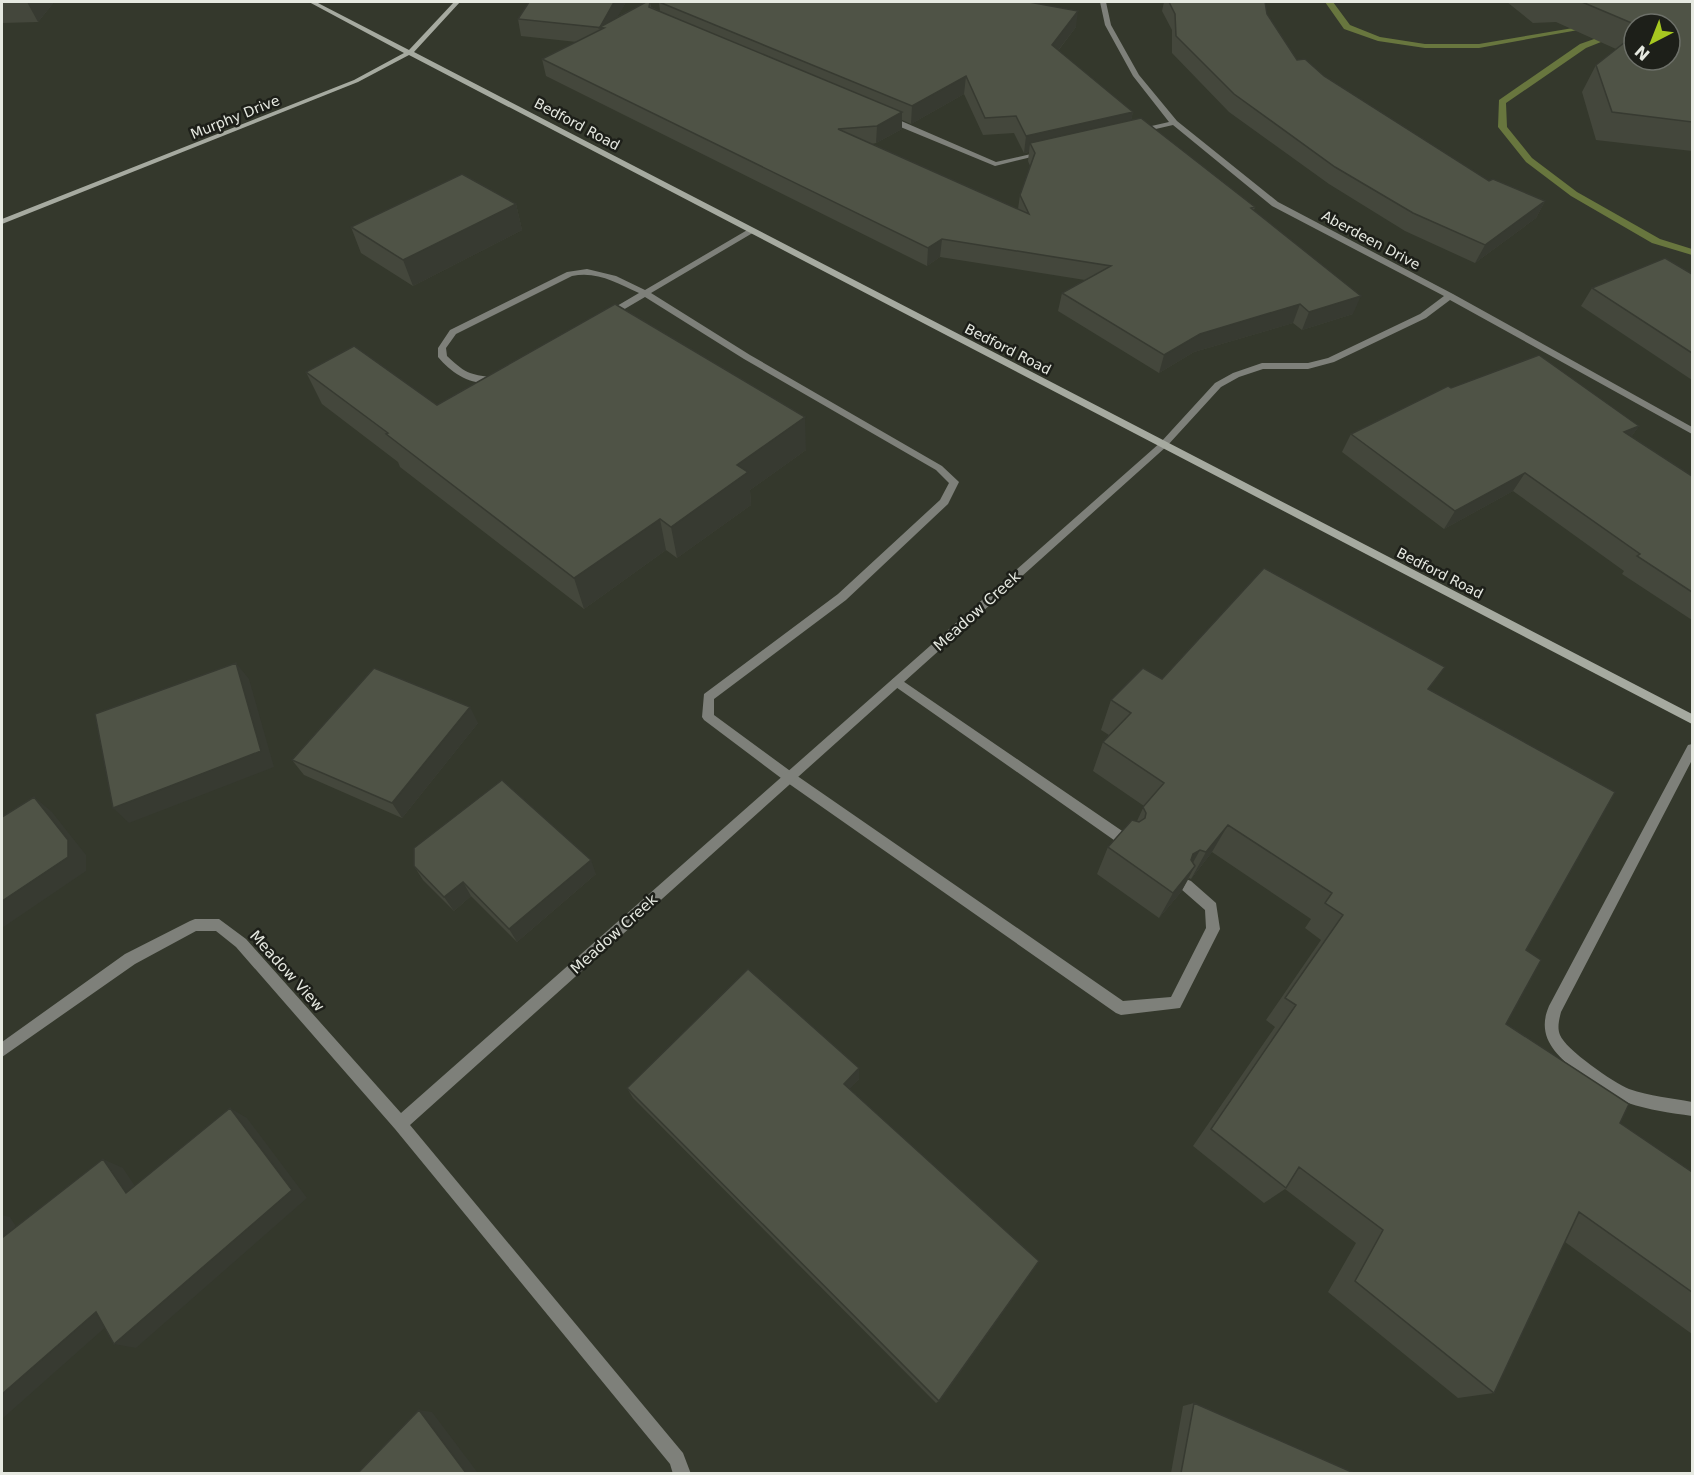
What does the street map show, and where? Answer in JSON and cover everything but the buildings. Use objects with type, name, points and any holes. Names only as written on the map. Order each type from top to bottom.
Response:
[{"type":"main road","name":"Bedford Road","points":[[312,2],[1692,719]]},
{"type":"main road","name":"Murphy Drive","points":[[2,222],[356,81],[410,52],[457,2]]},
{"type":"street","name":"Aberdeen Drive","points":[[1103,2],[1108,25],[1136,76],[1174,123],[1275,204],[1450,296],[1692,431]]},
{"type":"street","points":[[885,118],[995,164],[1051,152]]},
{"type":"street","points":[[1129,134],[1174,123]]},
{"type":"street","points":[[596,322],[752,231]]},
{"type":"street","points":[[507,374],[497,380],[483,382],[462,375],[443,357],[442,348],[453,332],[570,274],[587,271],[604,275],[645,293],[747,357],[939,468],[954,483],[944,502],[842,597],[708,697],[708,717],[789,777],[1121,1008],[1174,1003],[1213,929],[1211,907],[1186,885]]},
{"type":"street","name":"Meadow Creek","points":[[400,1124],[1164,444],[1218,385],[1236,375],[1262,366],[1308,366],[1331,360],[1423,316],[1450,296]]},
{"type":"street","points":[[897,682],[1126,841]]},
{"type":"street","points":[[1692,749],[1554,1011],[1550,1024],[1554,1041],[1563,1052],[1610,1088],[1652,1102],[1692,1109]]},
{"type":"street","name":"Meadow View","points":[[2,1050],[130,959],[195,925],[219,925],[241,943],[400,1124]]},
{"type":"street","points":[[400,1124],[677,1459],[682,1473]]},
{"type":"waterway","points":[[1329,2],[1347,27],[1378,39],[1425,46],[1479,46],[1591,27]]},
{"type":"waterway","points":[[1617,34],[1583,46],[1502,102],[1503,127],[1529,160],[1574,194],[1656,241],[1692,252]]}]
